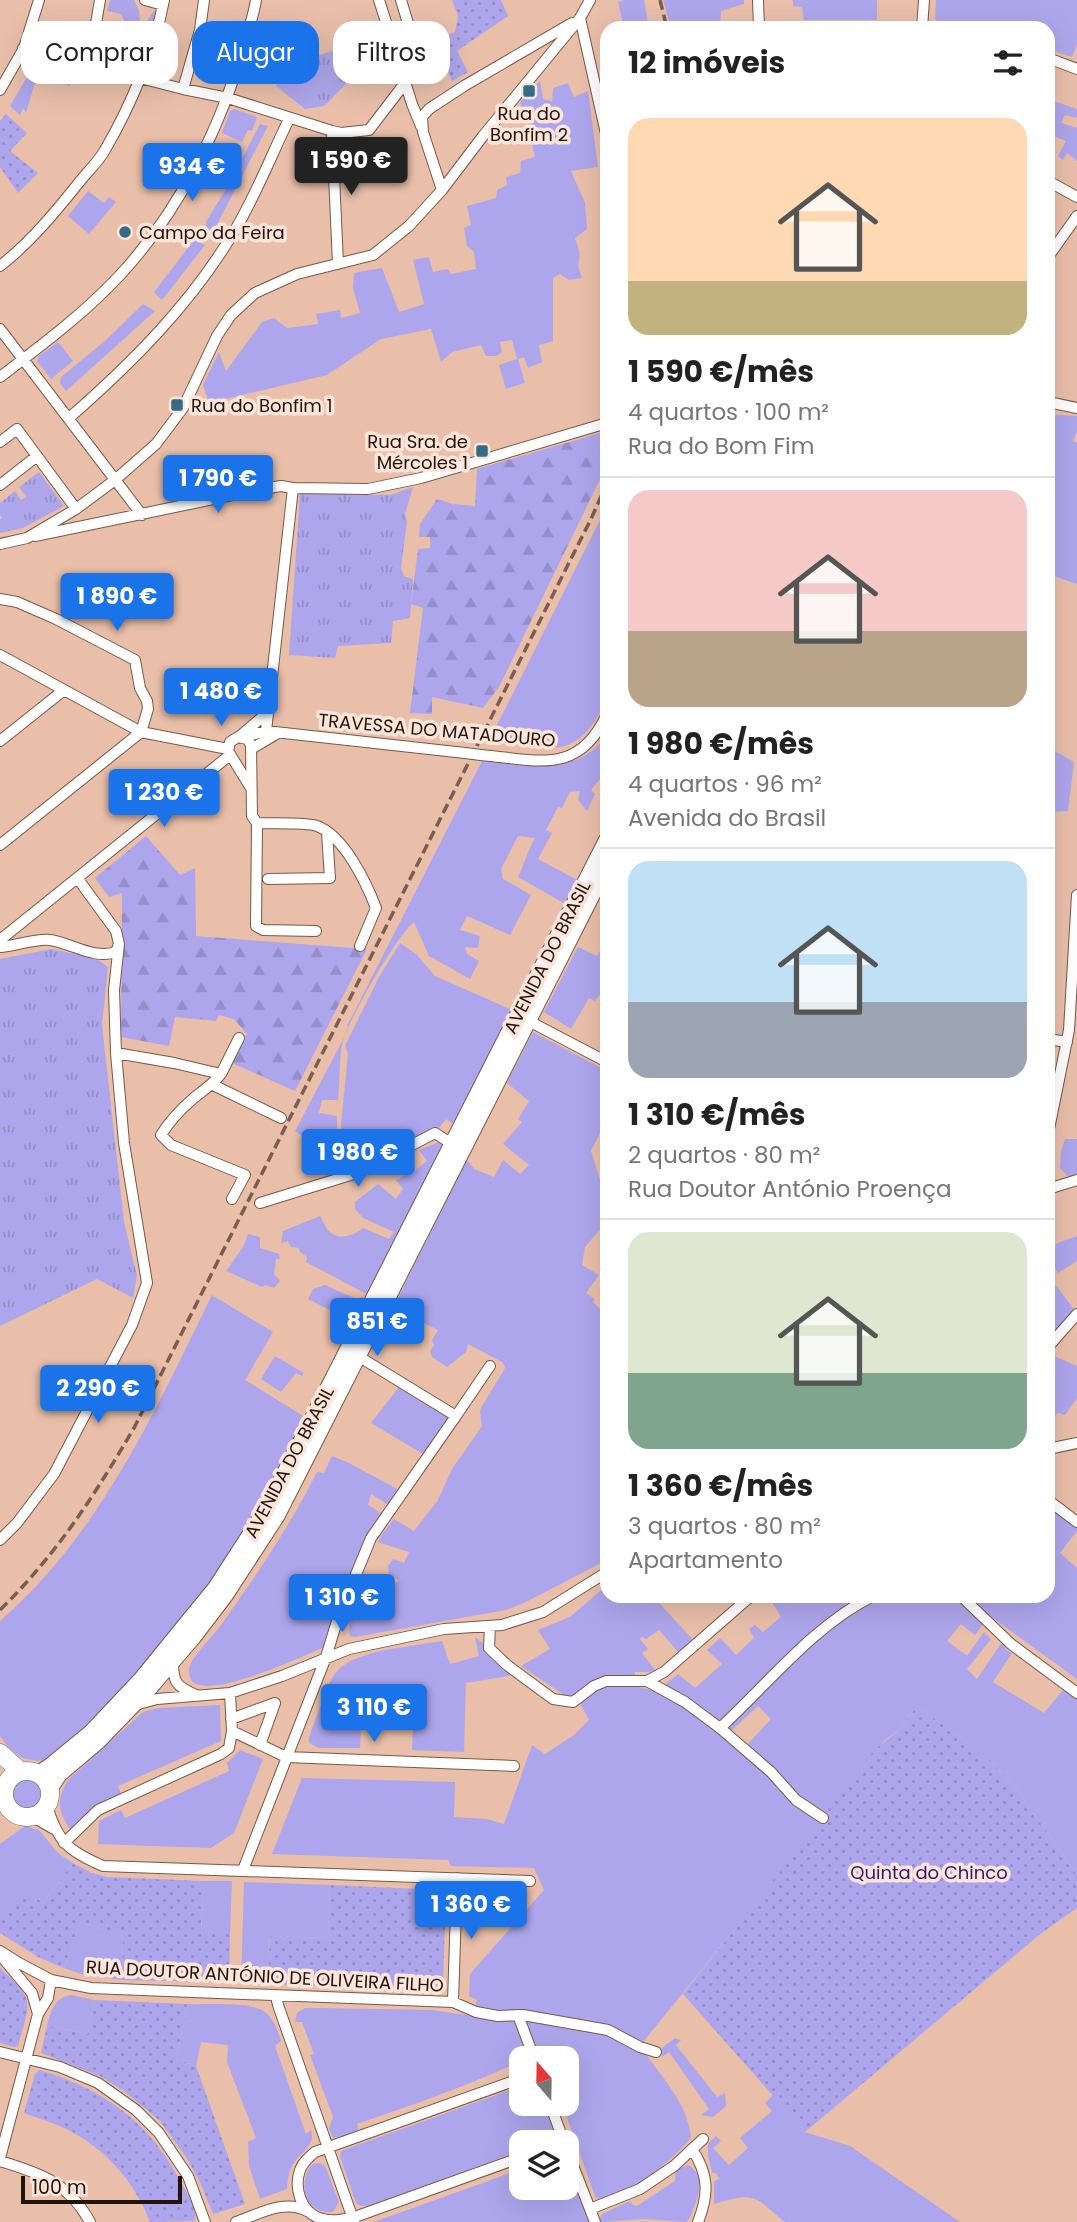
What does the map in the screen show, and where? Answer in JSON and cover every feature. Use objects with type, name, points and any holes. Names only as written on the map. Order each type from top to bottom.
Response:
[{"type":"main road","name":"AVENIDA DO BRASIL","points":[[20,1795],[91,1733],[150,1689],[184,1630],[216,1588],[267,1509],[353,1353],[522,1017],[600,855]]},
{"type":"main road","name":"AVENIDA DO BRASIL","points":[[20,1795],[60,1774],[99,1741],[150,1689],[225,1595],[277,1515],[452,1144],[600,877]]},
{"type":"main road","points":[[0,1754],[20,1795]]},
{"type":"street","points":[[33,21],[38,0]]},
{"type":"street","points":[[96,21],[100,0]]},
{"type":"street","points":[[145,0],[163,3],[158,21]]},
{"type":"street","points":[[183,89],[200,30],[204,0]]},
{"type":"street","points":[[0,377],[103,292],[149,240],[196,166],[228,99],[256,0]]},
{"type":"street","points":[[379,0],[386,21]]},
{"type":"street","points":[[401,0],[407,21]]},
{"type":"street","points":[[758,0],[759,21]]},
{"type":"street","points":[[922,21],[924,0]]},
{"type":"street","points":[[27,538],[76,509],[115,480],[139,460],[168,429],[183,408],[217,336],[231,315],[255,293],[297,274],[373,255],[409,226],[442,190],[580,18],[587,1]]},
{"type":"street","points":[[423,132],[422,117],[429,109],[580,18]]},
{"type":"street","points":[[580,18],[600,107]]},
{"type":"street","points":[[0,90],[21,52]]},
{"type":"street","points":[[1055,61],[1077,69]]},
{"type":"street","points":[[0,266],[57,210],[104,153],[137,84]]},
{"type":"street","points":[[163,84],[228,99],[289,120],[336,132],[369,130],[404,84]]},
{"type":"street","points":[[405,84],[442,190]]},
{"type":"street","points":[[406,84],[419,105],[450,94]]},
{"type":"street","points":[[69,418],[152,340],[201,281],[235,229],[289,120]]},
{"type":"street","points":[[336,132],[338,264]]},
{"type":"street","points":[[1055,185],[1077,197]]},
{"type":"street","points":[[1055,247],[1077,216]]},
{"type":"street","points":[[0,329],[142,515]]},
{"type":"street","points":[[1055,403],[1077,408]]},
{"type":"street","points":[[0,544],[281,486],[368,489],[421,478],[600,425]]},
{"type":"street","points":[[0,442],[17,429],[76,509]]},
{"type":"street","points":[[0,485],[37,457]]},
{"type":"street","points":[[0,655],[141,732],[244,759],[272,732],[267,713],[293,488]]},
{"type":"street","points":[[0,599],[17,602],[43,613],[135,660],[140,688],[148,709],[141,732],[0,845]]},
{"type":"street","points":[[0,741],[64,690]]},
{"type":"street","points":[[251,788],[231,754],[232,739],[242,737],[267,713]]},
{"type":"street","name":"TRAVESSA DO MATADOURO","points":[[242,737],[272,732],[546,761],[562,759],[578,752],[591,742],[600,730]]},
{"type":"street","points":[[242,737],[249,742],[251,751],[252,816],[257,823],[256,926],[263,930],[316,930]]},
{"type":"street","points":[[0,940],[231,754]]},
{"type":"street","points":[[257,823],[316,825],[337,840],[366,883],[376,908],[360,946]]},
{"type":"street","points":[[268,879],[330,878],[327,833]]},
{"type":"street","points":[[0,1540],[17,1523],[54,1474],[132,1325],[147,1283],[124,1143],[116,1053],[114,990],[119,944],[116,931],[78,879]]},
{"type":"street","points":[[1055,1100],[1067,1042],[1074,975],[1077,895]]},
{"type":"street","points":[[0,947],[49,939],[109,955],[116,952],[119,944]]},
{"type":"street","points":[[522,1017],[600,1058]]},
{"type":"street","points":[[232,1199],[244,1175],[171,1145],[161,1135],[169,1121],[213,1085],[239,1038]]},
{"type":"street","points":[[1055,1040],[1067,1042]]},
{"type":"street","points":[[116,1053],[221,1074]]},
{"type":"street","points":[[213,1085],[281,1118]]},
{"type":"street","points":[[260,1203],[360,1172],[435,1133],[452,1144]]},
{"type":"street","points":[[1055,1187],[1077,1180]]},
{"type":"street","points":[[1055,1338],[1077,1314]]},
{"type":"street","points":[[353,1353],[456,1416]]},
{"type":"street","points":[[243,1870],[326,1657],[338,1618],[372,1538],[490,1366]]},
{"type":"street","points":[[1055,1448],[1077,1443]]},
{"type":"street","points":[[1055,1505],[1077,1522]]},
{"type":"street","points":[[150,1689],[199,1696],[230,1693],[349,1649],[444,1629],[490,1626],[543,1612],[600,1577]]},
{"type":"street","points":[[490,1626],[489,1648],[553,1699],[573,1702],[594,1686],[606,1681],[647,1681],[664,1672],[743,1603]]},
{"type":"street","points":[[720,1728],[824,1628],[858,1603]]},
{"type":"street","points":[[968,1603],[1011,1644],[1077,1693]]},
{"type":"street","points":[[173,1661],[173,1676],[179,1687]]},
{"type":"street","points":[[647,1681],[685,1702],[720,1728],[771,1772],[796,1800],[823,1818]]},
{"type":"street","points":[[150,1689],[162,1684],[179,1687],[199,1696]]},
{"type":"street","points":[[64,1843],[98,1810],[229,1748],[230,1693]]},
{"type":"street","points":[[231,1726],[275,1703],[260,1745]]},
{"type":"street","points":[[231,1726],[260,1745],[286,1757],[514,1766]]},
{"type":"street","points":[[20,1795],[54,1829]]},
{"type":"street","points":[[20,1795],[79,1856],[103,1866],[530,1881]]},
{"type":"street","points":[[453,2002],[457,1878]]},
{"type":"street","points":[[0,1953],[32,1993],[37,2008]]},
{"type":"street","name":"RUA DOUTOR ANTÓNIO DE OLIVEIRA FILHO","points":[[0,1953],[51,1980],[99,1989],[453,2002],[477,2012],[498,2016],[518,2015],[608,2030],[640,2047],[656,2052]]},
{"type":"street","points":[[48,1998],[51,1980]]},
{"type":"street","points":[[51,1980],[38,1992],[27,2060],[0,2160],[40,2173],[62,2187],[83,2209],[90,2222]]},
{"type":"street","points":[[37,2008],[48,1998],[75,1985]]},
{"type":"street","points":[[276,1996],[353,2220]]},
{"type":"street","points":[[518,2015],[530,2046]]},
{"type":"street","points":[[0,2052],[60,2067],[98,2083],[136,2110],[159,2133],[188,2176],[205,2222]]},
{"type":"street","points":[[307,2211],[300,2200],[300,2169],[315,2152],[509,2083]]},
{"type":"street","points":[[590,2209],[640,2189],[674,2166],[703,2139]]},
{"type":"street","points":[[692,2149],[702,2164],[706,2180],[704,2206],[698,2222]]},
{"type":"street","points":[[236,2222],[285,2205],[298,2206],[327,2220],[353,2220],[509,2162]]},
{"type":"street","points":[[579,2181],[595,2222]]},
{"type":"street","points":[[285,2205],[298,2186]]},
{"type":"green space","points":[[110,0],[134,0],[140,21],[124,21],[121,14],[107,11]]},
{"type":"green space","points":[[452,0],[501,0],[508,16],[457,51],[468,72],[452,81],[450,34],[455,32],[458,16]]},
{"type":"green space","points":[[644,0],[648,21],[622,21],[618,2]]},
{"type":"green space","points":[[663,0],[744,0],[744,4],[721,11],[720,21],[669,21]]},
{"type":"green space","points":[[793,0],[877,0],[877,20],[804,20],[802,7],[793,6]]},
{"type":"green space","points":[[936,0],[1077,0],[1077,44],[1072,57],[1055,51],[1055,21],[935,19]]},
{"type":"green space","points":[[156,9],[153,21],[147,21]]},
{"type":"green space","points":[[333,51],[333,84],[345,84],[324,106],[305,109],[276,86],[319,84],[319,55]]},
{"type":"green space","points":[[540,81],[543,99],[552,101],[553,88],[568,83],[574,97],[588,91],[598,167],[571,171],[585,203],[587,229],[575,238],[580,254],[578,266],[582,278],[569,280],[560,274],[553,278],[553,341],[539,345],[542,362],[528,368],[524,357],[518,359],[525,383],[506,389],[499,365],[517,359],[512,340],[500,342],[502,352],[497,356],[486,356],[481,345],[452,352],[441,362],[431,329],[381,339],[327,375],[209,403],[203,385],[219,352],[226,371],[262,322],[274,318],[287,328],[318,324],[316,314],[340,310],[341,318],[360,313],[353,288],[354,273],[382,268],[399,312],[424,304],[413,260],[429,257],[433,272],[448,269],[451,274],[476,269],[474,252],[467,246],[464,228],[471,225],[467,206],[496,198],[497,190],[507,185],[506,177],[520,173],[521,161],[535,157],[520,102]]},
{"type":"green space","points":[[23,84],[35,84],[26,113],[23,108],[20,115],[10,106]]},
{"type":"green space","points":[[1055,101],[1077,109],[1077,118],[1065,115],[1061,123],[1077,128],[1077,161],[1067,153],[1063,160],[1058,156],[1066,141],[1055,137]]},
{"type":"green space","points":[[234,109],[257,117],[252,131],[248,130],[242,142],[222,133],[230,111]]},
{"type":"green space","points":[[6,114],[27,133],[10,151],[38,173],[18,193],[0,167],[0,121]]},
{"type":"green space","points":[[260,124],[268,126],[213,232],[207,228],[206,222]]},
{"type":"green space","points":[[88,191],[104,203],[109,197],[116,202],[89,234],[68,216]]},
{"type":"green space","points":[[194,240],[205,245],[162,300],[154,292]]},
{"type":"green space","points":[[143,304],[155,311],[66,391],[60,383],[61,377],[106,340]]},
{"type":"green space","points":[[58,342],[73,361],[51,379],[37,361],[39,356]]},
{"type":"green space","points":[[1055,414],[1077,416],[1077,431],[1073,441],[1077,443],[1077,584],[1055,576]]},
{"type":"green space","points":[[600,433],[600,479],[499,687],[483,708],[432,697],[432,714],[410,713],[423,608],[411,604],[418,549],[430,548],[430,537],[419,537],[420,524],[437,499],[475,506],[477,469]]},
{"type":"green space","points":[[39,472],[64,506],[23,528],[0,533],[0,503],[15,491],[21,500],[26,497],[19,487]]},
{"type":"green space","points":[[413,487],[405,514],[407,522],[401,568],[404,576],[413,579],[410,618],[393,621],[391,643],[338,646],[335,658],[289,655],[300,494],[390,495]]},
{"type":"green space","points":[[600,520],[600,711],[596,719],[585,734],[573,743],[560,747],[529,747],[489,741]]},
{"type":"green space","points":[[600,743],[600,779],[591,790],[595,794],[587,811],[578,800],[580,791],[570,792],[562,808],[558,807],[546,830],[552,833],[538,859],[581,882],[569,906],[518,877],[535,838],[518,836],[501,869],[503,879],[531,895],[510,935],[467,916],[460,930],[480,936],[478,948],[465,947],[467,954],[479,961],[470,979],[429,956],[414,922],[396,944],[348,1027],[482,761],[533,766],[566,763],[581,757]]},
{"type":"green space","points":[[1055,751],[1074,762],[1068,811],[1055,812]]},
{"type":"green space","points":[[146,836],[180,875],[195,868],[196,936],[367,949],[295,1091],[232,1063],[247,1034],[234,1019],[219,1015],[216,1021],[175,1017],[169,1046],[121,1037],[122,893],[109,897],[95,878]]},
{"type":"green space","points":[[400,943],[417,955],[435,976],[510,1009],[513,1022],[460,1128],[446,1119],[435,1133],[344,1176],[341,1124],[348,1054],[345,1046],[379,977]]},
{"type":"green space","points":[[578,947],[597,956],[600,951],[600,996],[595,1001],[589,998],[571,1029],[544,1012]]},
{"type":"green space","points":[[52,949],[97,959],[108,967],[102,1025],[124,1222],[137,1276],[133,1298],[97,1279],[0,1326],[0,959]]},
{"type":"green space","points":[[533,1032],[600,1067],[600,1133],[591,1151],[600,1180],[600,1229],[585,1247],[582,1265],[599,1275],[586,1293],[595,1299],[593,1302],[600,1309],[600,1564],[506,1610],[350,1636],[350,1615],[362,1580],[368,1585],[388,1586],[389,1591],[399,1580],[389,1576],[388,1566],[393,1559],[404,1563],[409,1552],[378,1542],[383,1533],[394,1519],[414,1531],[438,1500],[452,1469],[482,1426],[480,1411],[505,1367],[502,1362],[468,1344],[466,1352],[447,1367],[432,1357],[430,1351],[438,1330],[393,1308],[467,1160],[474,1169],[494,1177],[503,1160],[520,1174],[529,1165],[503,1144],[522,1122],[518,1119],[529,1101],[507,1083]]},
{"type":"green space","points":[[345,1036],[341,1052],[338,1100],[322,1100],[319,1113],[337,1116],[338,1160],[315,1164],[324,1146],[315,1135],[301,1135],[295,1131]]},
{"type":"green space","points":[[1065,1139],[1077,1139],[1077,1177],[1069,1178],[1060,1168]]},
{"type":"green space","points":[[439,1142],[446,1147],[370,1296],[306,1262],[307,1257],[299,1248],[291,1247],[288,1241],[281,1243],[283,1231],[320,1216],[334,1235],[351,1235],[363,1228],[389,1239],[394,1232],[363,1218],[355,1209],[355,1202],[378,1184],[396,1199],[403,1189],[396,1180],[427,1161],[419,1150]]},
{"type":"green space","points":[[248,1234],[260,1237],[260,1248],[279,1254],[280,1259],[276,1259],[274,1274],[280,1281],[274,1288],[266,1285],[262,1287],[226,1271],[243,1247]]},
{"type":"green space","points":[[1077,1236],[1077,1261],[1058,1273],[1055,1269],[1055,1244]]},
{"type":"green space","points":[[1055,1284],[1076,1312],[1055,1330]]},
{"type":"green space","points":[[325,1285],[366,1303],[357,1324],[308,1299],[313,1289]]},
{"type":"green space","points":[[212,1295],[273,1332],[245,1380],[308,1419],[269,1498],[231,1556],[165,1643],[87,1727],[48,1760],[22,1758],[8,1747],[0,1736],[0,1621],[35,1587],[67,1550],[96,1510],[146,1426]]},
{"type":"green space","points":[[275,1356],[304,1373],[302,1376],[296,1373],[281,1392],[261,1379]]},
{"type":"green space","points":[[1055,1356],[1077,1366],[1077,1398],[1065,1415],[1056,1415]]},
{"type":"green space","points":[[399,1387],[448,1417],[423,1454],[371,1423]]},
{"type":"green space","points":[[332,1456],[399,1490],[390,1506],[371,1494],[368,1505],[384,1515],[329,1645],[237,1681],[202,1686],[192,1681],[189,1671],[193,1660],[250,1583],[317,1472],[324,1473]]},
{"type":"green space","points":[[1055,1513],[1077,1527],[1077,1531],[1060,1553],[1077,1568],[1077,1679],[976,1603],[1055,1603]]},
{"type":"green space","points":[[600,1591],[600,1603],[659,1603],[693,1640],[679,1653],[659,1630],[646,1639],[642,1637],[640,1639],[648,1649],[642,1653],[655,1670],[635,1672],[634,1678],[595,1680],[573,1698],[567,1697],[521,1666],[550,1649],[538,1630],[570,1617]]},
{"type":"green space","points":[[772,1603],[965,1603],[986,1620],[975,1635],[961,1624],[947,1641],[967,1656],[984,1632],[991,1639],[967,1669],[977,1679],[1002,1642],[1012,1653],[993,1682],[1044,1713],[1067,1685],[1077,1692],[1077,1875],[1018,1791],[988,1758],[917,1706],[901,1728],[884,1741],[828,1824],[760,1898],[643,2042],[641,2047],[685,2113],[691,2138],[642,2183],[600,2201],[595,2196],[579,2151],[579,2130],[571,2130],[566,2116],[579,2116],[579,2046],[509,2046],[509,2066],[461,2087],[357,2124],[359,2133],[333,2138],[329,2129],[333,2117],[310,2055],[314,2054],[302,2022],[295,2022],[297,2013],[305,2008],[321,2008],[432,2010],[473,2016],[477,2000],[469,1996],[470,1974],[544,1890],[534,1868],[451,1866],[448,1860],[272,1854],[302,1778],[455,1782],[454,1817],[487,1819],[504,1824],[532,1745],[545,1754],[574,1735],[589,1720],[580,1703],[603,1686],[638,1687],[657,1691],[678,1674],[695,1688],[722,1664],[707,1650],[720,1638],[736,1655],[754,1638],[749,1629],[755,1625],[763,1632],[781,1617]],"holes":[[[758,1706],[771,1719],[744,1748],[728,1734]]]},
{"type":"green space","points":[[475,1637],[520,1674],[466,1683],[464,1752],[412,1750],[414,1702],[363,1700],[360,1748],[319,1748],[309,1743],[329,1685],[337,1671],[346,1664],[386,1650],[442,1641],[450,1664],[479,1656]]},
{"type":"green space","points":[[220,1705],[221,1741],[118,1786],[121,1794],[96,1805],[70,1829],[60,1805],[68,1780],[143,1712],[159,1708]]},
{"type":"green space","name":"Quinta do Chinco","points":[[917,1706],[988,1758],[1018,1791],[1077,1875],[1077,1908],[1039,1935],[805,2132],[683,1994],[823,1818],[827,1801],[874,1751],[901,1728]]},
{"type":"green space","points":[[240,1750],[263,1759],[234,1833],[211,1848],[98,1844],[99,1821],[121,1810],[125,1818],[229,1771],[227,1763]]},
{"type":"green space","points":[[27,1779],[38,1783],[42,1794],[38,1805],[27,1809],[16,1805],[12,1794],[16,1783]]},
{"type":"green space","points":[[25,1826],[39,1830],[58,1853],[73,1863],[43,1903],[24,1891],[0,1914],[0,1844]]},
{"type":"green space","points":[[73,1863],[107,1877],[204,1881],[201,1932],[230,1933],[229,1982],[122,1980],[123,1930],[105,1930],[80,1922],[64,1968],[38,1957],[0,1933],[0,1914],[24,1890],[43,1903]]},
{"type":"green space","points":[[204,1881],[232,1881],[230,1933],[201,1933]]},
{"type":"green space","points":[[244,1882],[330,1885],[328,1938],[270,1936],[268,1984],[241,1983]]},
{"type":"green space","points":[[330,1885],[443,1890],[446,1899],[443,1981],[437,1990],[268,1984],[270,1936],[328,1938]]},
{"type":"green space","points":[[80,1922],[105,1930],[123,1930],[122,1980],[84,1975],[64,1968]]},
{"type":"green space","points":[[0,1968],[20,1988],[27,2002],[18,2046],[14,2047],[0,2043]]},
{"type":"green space","points":[[71,1995],[94,2000],[88,2034],[47,2026],[57,2002]]},
{"type":"green space","points":[[94,2000],[188,2004],[176,2059],[196,2066],[245,2204],[213,2214],[186,2157],[160,2121],[124,2091],[100,2076],[41,2053],[47,2026],[88,2034]]},
{"type":"green space","points":[[188,2004],[249,2006],[265,2012],[275,2025],[281,2041],[275,2046],[306,2134],[311,2130],[312,2136],[309,2145],[291,2169],[287,2189],[260,2199],[249,2166],[248,2142],[256,2138],[227,2062],[228,2045],[201,2042],[196,2066],[176,2059]]},
{"type":"green space","points":[[675,2038],[681,2040],[676,2045],[717,2097],[725,2093],[726,2106],[713,2117],[701,2115],[709,2109],[669,2052],[662,2057],[662,2048]]},
{"type":"green space","points":[[39,2070],[85,2087],[124,2112],[141,2127],[171,2164],[192,2203],[195,2221],[150,2222],[134,2190],[100,2151],[55,2124],[24,2113],[35,2074]]},
{"type":"green space","points":[[509,2090],[509,2116],[550,2116],[555,2130],[509,2130],[509,2155],[369,2206],[356,2203],[340,2156],[341,2151]]},
{"type":"green space","points":[[773,2095],[805,2132],[850,2146],[960,2222],[785,2222],[753,2198],[738,2198],[714,2204],[714,2181],[719,2179],[717,2174],[712,2172],[708,2144],[716,2136],[721,2141],[713,2148],[729,2165],[748,2148],[740,2138],[772,2111],[765,2103]]},
{"type":"green space","points":[[320,2163],[325,2166],[339,2202],[333,2212],[323,2212],[316,2208],[306,2196],[304,2188],[308,2171],[313,2164]]},
{"type":"green space","points":[[688,2165],[698,2176],[699,2189],[690,2218],[686,2222],[644,2219],[602,2222],[602,2214],[630,2201],[637,2206],[675,2181],[676,2170]]},
{"type":"green space","points":[[509,2173],[509,2200],[579,2200],[579,2191],[591,2222],[374,2222]]},
{"type":"railway","points":[[660,0],[665,21]]},
{"type":"railway","points":[[0,1610],[57,1546],[134,1428],[600,499]]},
{"type":"place","name":"Rua do Bonfim 2","points":[[529,91]]},
{"type":"place","name":"Campo da Feira","points":[[125,232]]},
{"type":"place","name":"Rua do Bonfim 1","points":[[177,405]]},
{"type":"place","name":"Rua Sra. de Mércoles 1","points":[[482,451]]}]
